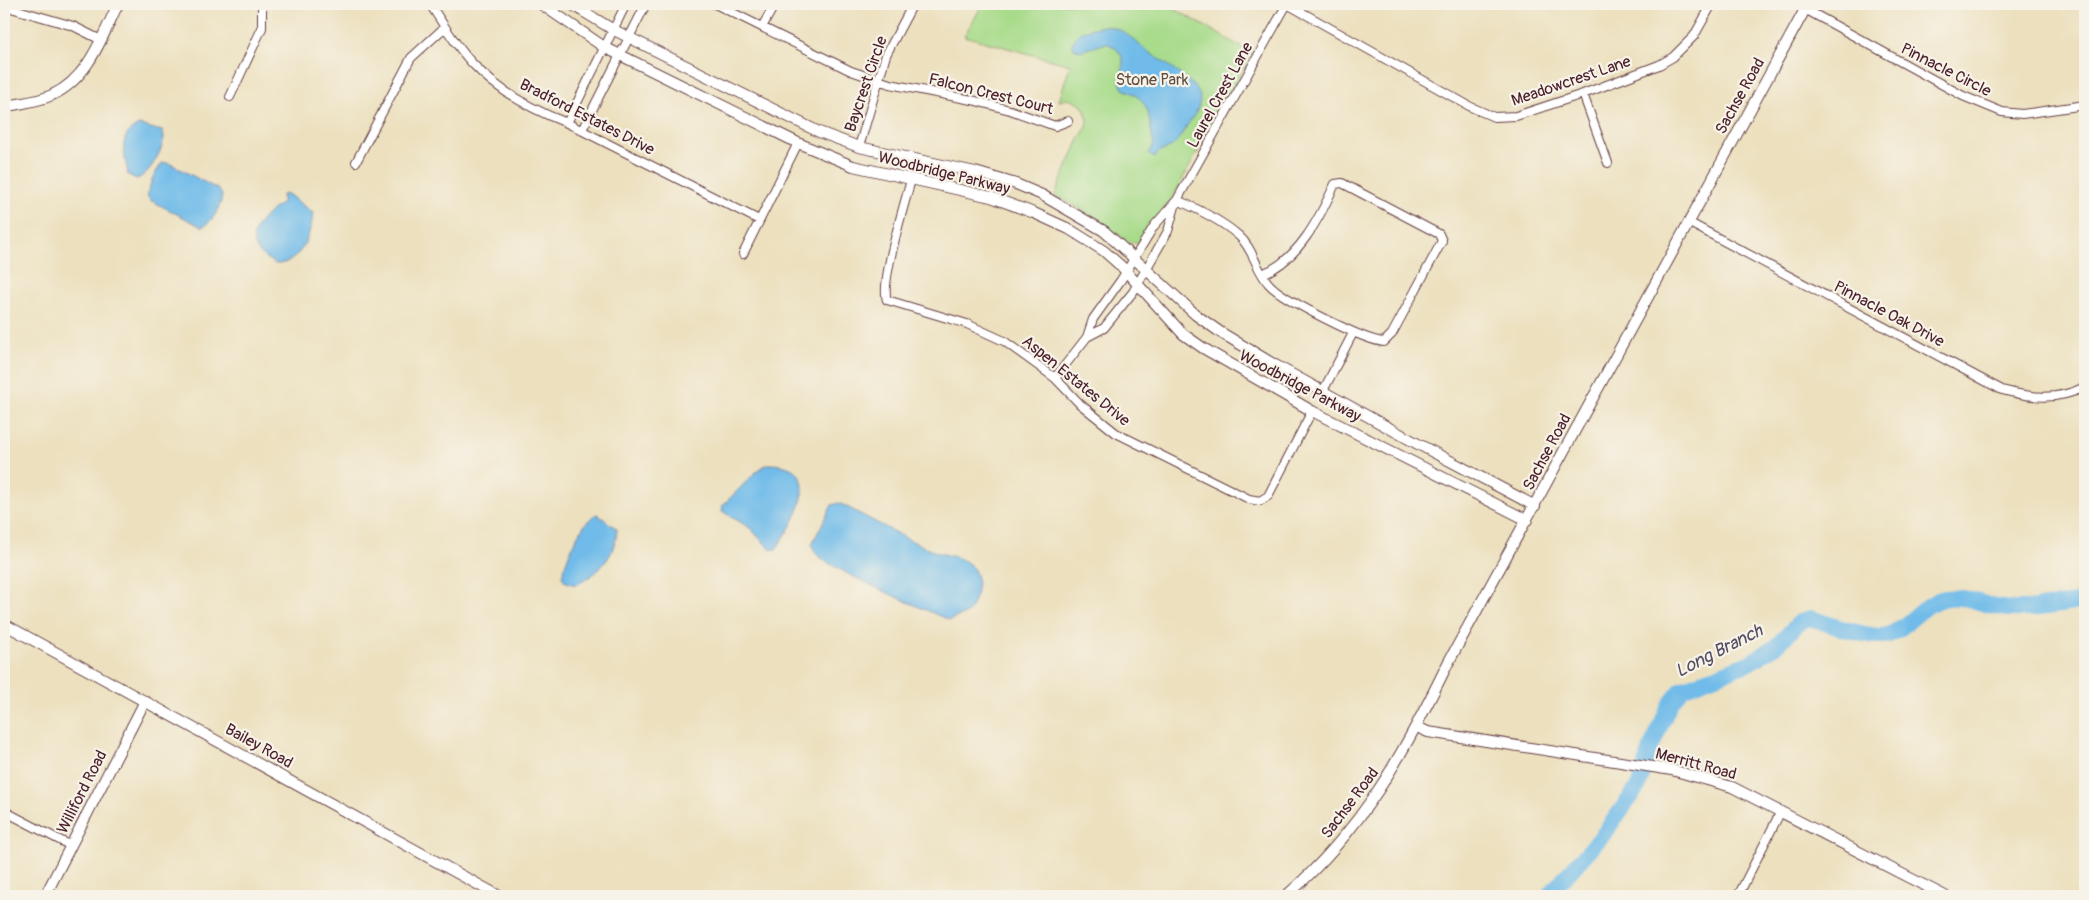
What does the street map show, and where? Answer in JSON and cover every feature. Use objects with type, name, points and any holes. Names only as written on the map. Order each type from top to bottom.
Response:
[{"type":"main road","points":[[4,107],[51,96],[71,85],[83,71],[101,40],[118,4]]},
{"type":"main road","name":"Woodbridge Parkway","points":[[540,4],[618,55],[798,143],[854,166],[991,197],[1034,213],[1069,229],[1104,251],[1126,271],[1183,334],[1203,348],[1312,411],[1527,520]]},
{"type":"main road","name":"Woodbridge Parkway","points":[[571,4],[612,29],[819,132],[859,147],[975,172],[1016,184],[1042,195],[1104,230],[1196,315],[1220,332],[1323,391],[1535,506]]},
{"type":"main road","name":"Sachse Road","points":[[1286,896],[1313,873],[1345,838],[1396,766],[1447,665],[1807,6]]},
{"type":"main road","name":"Bailey Road","points":[[4,624],[499,896]]},
{"type":"main road","name":"Williford Road","points":[[46,896],[146,701]]},
{"type":"main road","name":"Merritt Road","points":[[1417,727],[1428,732],[1672,770],[1732,788],[1781,811],[1945,896]]},
{"type":"street","points":[[230,96],[262,28],[262,4]]},
{"type":"street","name":"Bradford Estates Drive","points":[[430,4],[473,64],[505,91],[547,115],[582,130],[760,220]]},
{"type":"street","points":[[566,123],[626,4]]},
{"type":"street","points":[[582,130],[618,55],[646,4]]},
{"type":"street","name":"Falcon Crest Court","points":[[715,4],[851,71],[897,86],[980,102],[1055,126],[1068,121]]},
{"type":"street","points":[[762,27],[775,4]]},
{"type":"street","name":"Baycrest Circle","points":[[859,147],[889,50],[914,4]]},
{"type":"street","name":"Meadowcrest Lane","points":[[1287,4],[1471,108],[1494,117],[1516,116],[1583,94],[1674,57],[1694,36],[1712,4]]},
{"type":"street","name":"Laurel Crest Lane","points":[[1087,337],[1093,319],[1154,226],[1177,200],[1287,4]]},
{"type":"street","points":[[4,6],[73,26],[101,40]]},
{"type":"street","name":"Pinnacle Circle","points":[[1807,6],[1942,85],[2002,112],[2022,114],[2085,105]]},
{"type":"street","points":[[356,162],[412,58],[445,27]]},
{"type":"street","points":[[1583,94],[1608,163]]},
{"type":"street","points":[[743,254],[798,143]]},
{"type":"street","name":"Aspen Estates Drive","points":[[911,180],[886,278],[885,296],[887,300],[984,331],[1004,341],[1055,378],[1080,404],[1116,433],[1260,501],[1268,496],[1312,411]]},
{"type":"street","points":[[1177,200],[1219,221],[1238,234],[1246,243],[1262,274],[1270,285],[1282,294],[1353,333],[1376,342],[1384,342],[1392,334],[1442,241],[1439,234],[1352,187],[1342,183],[1335,184],[1315,221],[1286,261],[1275,269],[1262,274]]},
{"type":"street","name":"Laurel Crest Lane","points":[[1087,337],[1104,328],[1138,284],[1168,231],[1177,200]]},
{"type":"street","name":"Pinnacle Oak Drive","points":[[1688,222],[2002,390],[2030,397],[2046,398],[2060,396],[2085,387]]},
{"type":"street","points":[[1323,391],[1353,333]]},
{"type":"street","points":[[1055,378],[1087,337]]},
{"type":"street","points":[[4,811],[71,846]]},
{"type":"street","points":[[1738,896],[1781,811]]},
{"type":"green space","name":"Stone Park","points":[[983,4],[1166,4],[1252,53],[1170,202],[1139,243],[1130,243],[1097,219],[1055,195],[1080,137],[1087,127],[1088,120],[1084,108],[1077,102],[1068,99],[1059,101],[1070,65],[964,36]]},
{"type":"water","points":[[1105,26],[1113,27],[1125,33],[1180,74],[1194,86],[1200,97],[1195,113],[1176,143],[1158,152],[1155,158],[1148,154],[1154,145],[1148,111],[1140,99],[1123,89],[1121,83],[1123,60],[1121,54],[1107,43],[1080,51],[1074,48],[1072,44],[1081,33]]},
{"type":"water","points":[[139,125],[162,131],[164,136],[155,161],[147,172],[137,179],[128,175],[124,146],[127,134]]},
{"type":"water","points":[[162,163],[169,163],[219,190],[222,195],[220,204],[216,214],[206,225],[202,227],[150,200],[147,195],[153,177]]},
{"type":"water","points":[[288,194],[313,213],[312,221],[307,238],[298,253],[285,263],[276,264],[260,253],[253,239],[255,231],[263,218],[282,203],[282,195]]},
{"type":"water","points":[[768,464],[787,467],[798,473],[803,484],[802,496],[792,524],[776,549],[771,550],[750,528],[722,511],[723,505],[759,469]]},
{"type":"water","points":[[839,503],[924,547],[967,562],[974,570],[977,581],[975,597],[968,613],[949,620],[856,578],[822,559],[814,551],[812,544],[832,505]]},
{"type":"water","points":[[597,514],[617,529],[616,539],[610,555],[599,569],[576,585],[566,582],[562,577],[570,551],[585,524]]},
{"type":"waterway","name":"Long Branch","points":[[1548,896],[1603,835],[1639,785],[1649,752],[1670,704],[1682,689],[1749,663],[1775,647],[1801,621],[1810,618],[1850,631],[1881,636],[1895,632],[1930,604],[1946,598],[1961,598],[2011,609],[2044,608],[2085,601]]}]
